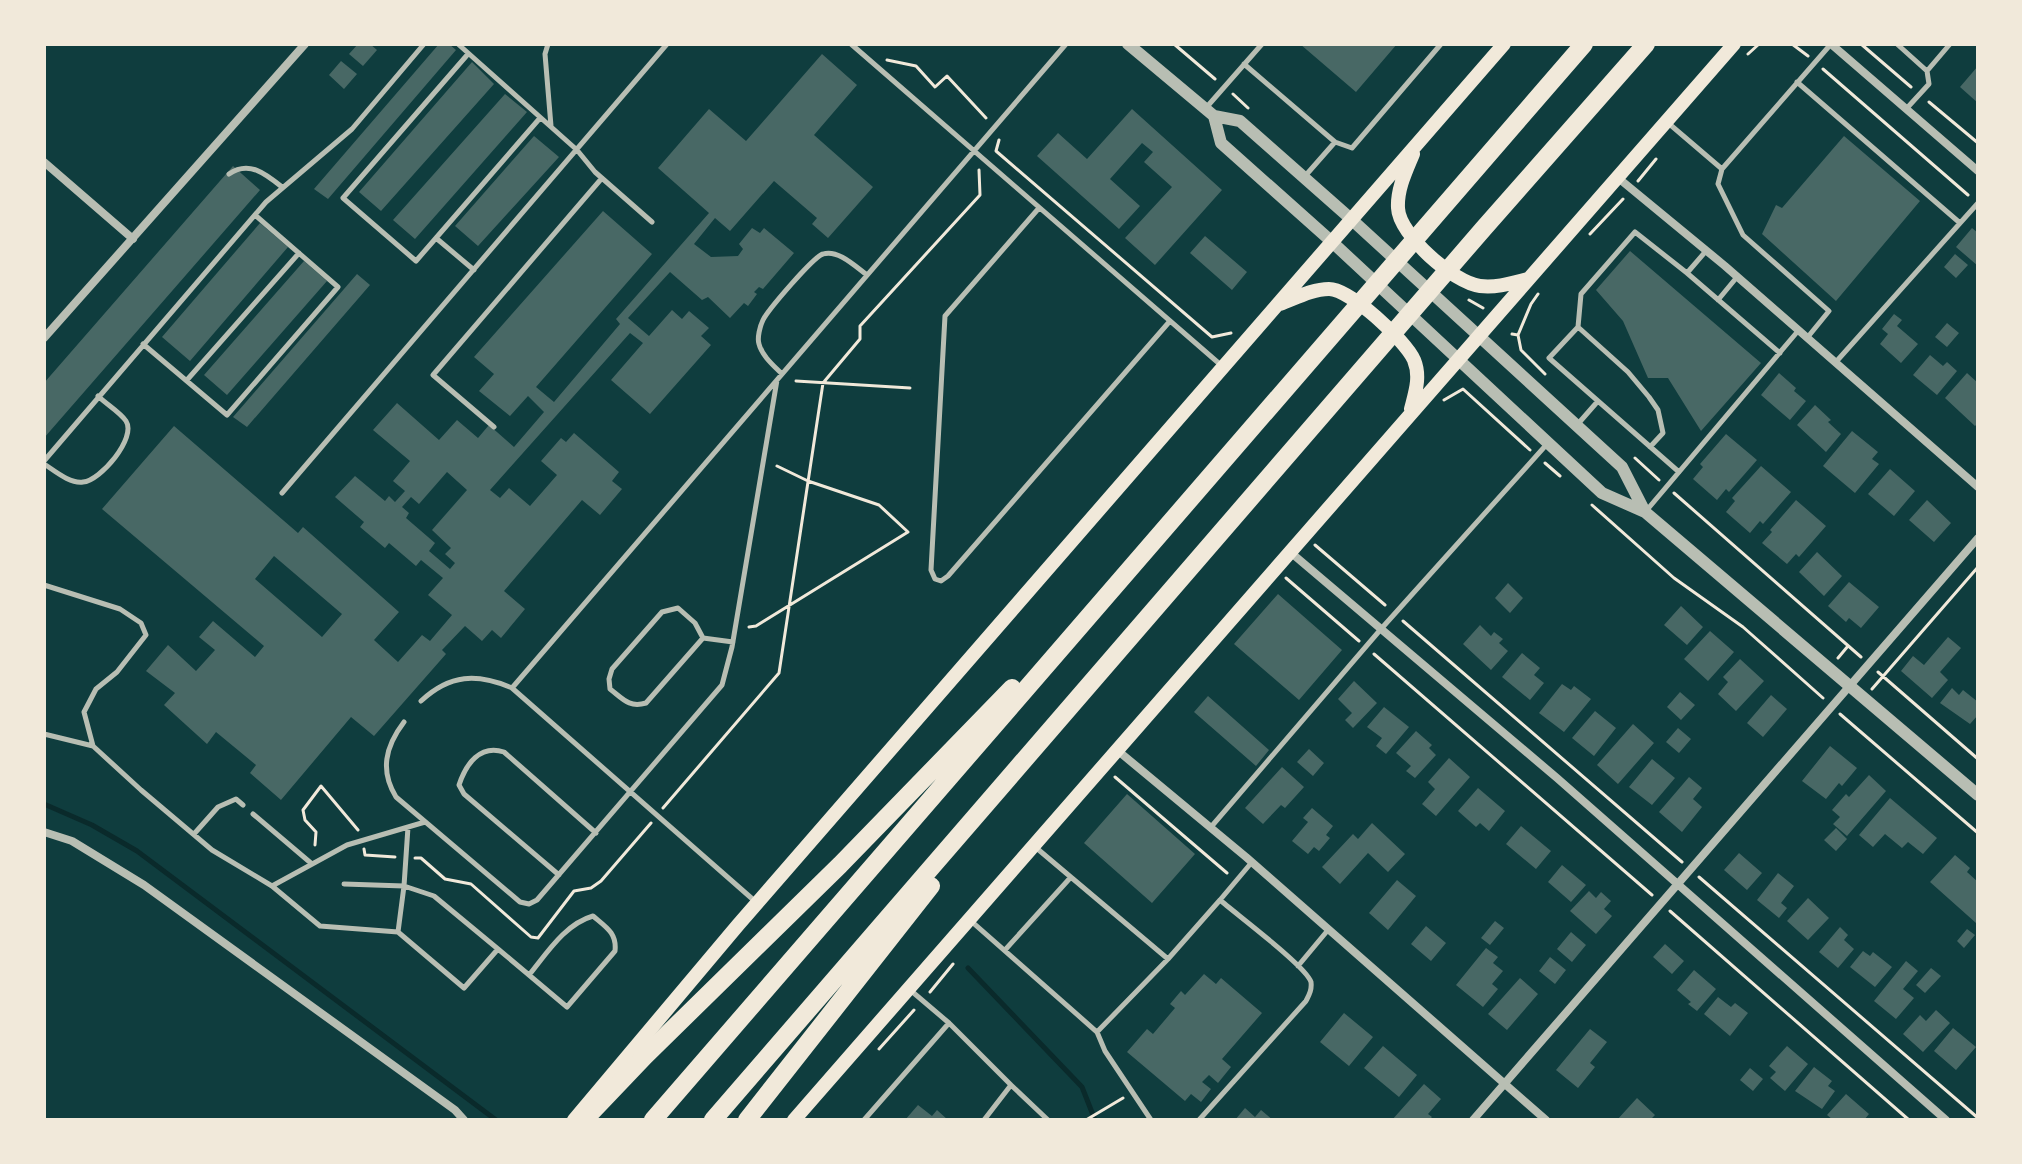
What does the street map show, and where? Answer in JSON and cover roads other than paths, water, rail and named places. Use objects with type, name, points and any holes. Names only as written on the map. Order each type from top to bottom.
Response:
[{"type":"highway","points":[[1451,195],[1573,44]]},
{"type":"highway","points":[[653,1120],[1584,44]]},
{"type":"highway","points":[[713,1120],[1646,44]]},
{"type":"highway","points":[[1484,228],[1659,44]]},
{"type":"highway","points":[[584,1120],[840,865],[1150,545]]},
{"type":"highway","points":[[747,1120],[1078,698]]},
{"type":"main road","points":[[794,1120],[1734,44]]},
{"type":"main road","points":[[574,1120],[757,904],[1502,45]]},
{"type":"main road","points":[[1417,144],[1401,183],[1398,210],[1406,229],[1420,246],[1458,279],[1477,286],[1501,286],[1528,278]]},
{"type":"main road","points":[[1276,306],[1312,291],[1332,289],[1352,297],[1402,343],[1414,361],[1418,381],[1410,414]]},
{"type":"street","points":[[44,338],[305,44]]},
{"type":"street","points":[[1128,44],[1209,113],[1240,121],[1372,238],[1622,467],[1645,512]]},
{"type":"street","points":[[1831,44],[1978,171]]},
{"type":"street","points":[[1209,113],[1221,143],[1602,493],[1645,512],[1978,795]]},
{"type":"street","points":[[44,162],[133,239]]},
{"type":"street","points":[[1617,177],[1706,250],[1978,487]]},
{"type":"street","points":[[1473,1120],[1978,538]]},
{"type":"street","points":[[1289,551],[1946,1120]]},
{"type":"street","points":[[1117,749],[1252,862],[1546,1120]]},
{"type":"street","points":[[44,832],[72,841],[144,885],[455,1110],[464,1120]]},
{"type":"lane","points":[[98,396],[126,421],[129,432],[126,444],[95,479],[83,483],[72,481],[44,462],[98,396],[255,215],[282,187],[352,129],[424,44]]},
{"type":"lane","points":[[458,44],[652,222]]},
{"type":"lane","points":[[548,44],[545,54],[551,127]]},
{"type":"lane","points":[[282,493],[667,44]]},
{"type":"lane","points":[[851,44],[1223,367]]},
{"type":"lane","points":[[512,688],[1066,44]]},
{"type":"lane","points":[[1209,113],[1262,44]]},
{"type":"lane","points":[[1244,64],[1335,142],[1352,148],[1441,44]]},
{"type":"lane","points":[[1807,339],[1829,311],[1743,235],[1718,184],[1722,169],[1831,44]]},
{"type":"lane","points":[[1897,44],[1927,71],[1929,84],[1906,109]]},
{"type":"lane","points":[[1927,71],[1950,44]]},
{"type":"lane","points":[[468,54],[343,198],[416,261],[540,118]]},
{"type":"lane","points":[[1797,82],[1960,223]]},
{"type":"lane","points":[[1666,121],[1722,169]]},
{"type":"lane","points":[[1304,177],[1335,142]]},
{"type":"lane","points":[[229,174],[240,169],[262,170],[282,187]]},
{"type":"lane","points":[[494,427],[433,375],[602,178]]},
{"type":"lane","points":[[1835,363],[1978,203]]},
{"type":"lane","points":[[1039,208],[945,316],[931,570],[935,579],[941,581],[948,576],[1170,321]]},
{"type":"lane","points":[[143,344],[227,415],[338,287],[255,215]]},
{"type":"lane","points":[[1679,472],[1549,358],[1578,327],[1581,294],[1635,232],[1780,353]]},
{"type":"lane","points":[[436,238],[474,270]]},
{"type":"lane","points":[[1687,273],[1706,250]]},
{"type":"lane","points":[[187,380],[299,253]]},
{"type":"lane","points":[[782,374],[758,344],[759,334],[763,319],[809,265],[822,254],[833,254],[867,275]]},
{"type":"lane","points":[[1718,300],[1737,277]]},
{"type":"lane","points":[[1578,327],[1628,372],[1658,410],[1663,433],[1650,447]]},
{"type":"lane","points":[[1645,512],[1798,331]]},
{"type":"lane","points":[[404,722],[385,766],[388,784],[396,797],[520,902],[529,904],[537,900],[722,685],[733,642],[777,380]]},
{"type":"lane","points":[[1576,426],[1598,401]]},
{"type":"lane","points":[[1211,828],[1381,629],[1548,443]]},
{"type":"lane","points":[[44,585],[120,609],[141,623],[146,635],[117,672],[96,689],[84,712],[93,746]]},
{"type":"lane","points":[[678,608],[695,623],[703,638],[646,703],[637,706],[628,704],[610,689],[612,669],[662,612],[678,608]]},
{"type":"lane","points":[[703,638],[733,642]]},
{"type":"lane","points":[[421,701],[431,691],[464,678],[480,677],[512,688],[757,904]]},
{"type":"lane","points":[[44,734],[93,746],[212,850],[272,886],[320,926],[398,932],[464,988],[498,949]]},
{"type":"lane","points":[[559,875],[464,794],[459,785],[463,773],[481,752],[492,748],[504,752],[596,833]]},
{"type":"lane","points":[[194,834],[218,807],[236,799],[243,805]]},
{"type":"lane","points":[[253,814],[312,864]]},
{"type":"lane","points":[[272,886],[347,845],[425,822]]},
{"type":"lane","points":[[398,932],[408,827]]},
{"type":"lane","points":[[1033,845],[1168,959]]},
{"type":"lane","points":[[1097,1032],[1168,959],[1252,862]]},
{"type":"lane","points":[[1005,950],[1071,877]]},
{"type":"lane","points":[[344,884],[404,886],[434,896],[567,1007],[615,951],[617,941],[614,934],[593,916],[581,919],[571,926],[529,975]]},
{"type":"lane","points":[[1199,1120],[1306,1001],[1311,991],[1310,980],[1298,966],[1220,900]]},
{"type":"lane","points":[[969,919],[1097,1032],[1105,1051],[1151,1120]]},
{"type":"lane","points":[[1298,966],[1329,929]]},
{"type":"lane","points":[[909,988],[1048,1120]]},
{"type":"lane","points":[[864,1120],[949,1023]]},
{"type":"lane","points":[[984,1120],[1011,1085]]},
{"type":"waterway","points":[[44,804],[92,825],[137,851],[496,1120]]},
{"type":"waterway","points":[[968,968],[1082,1087],[1095,1120]]}]
